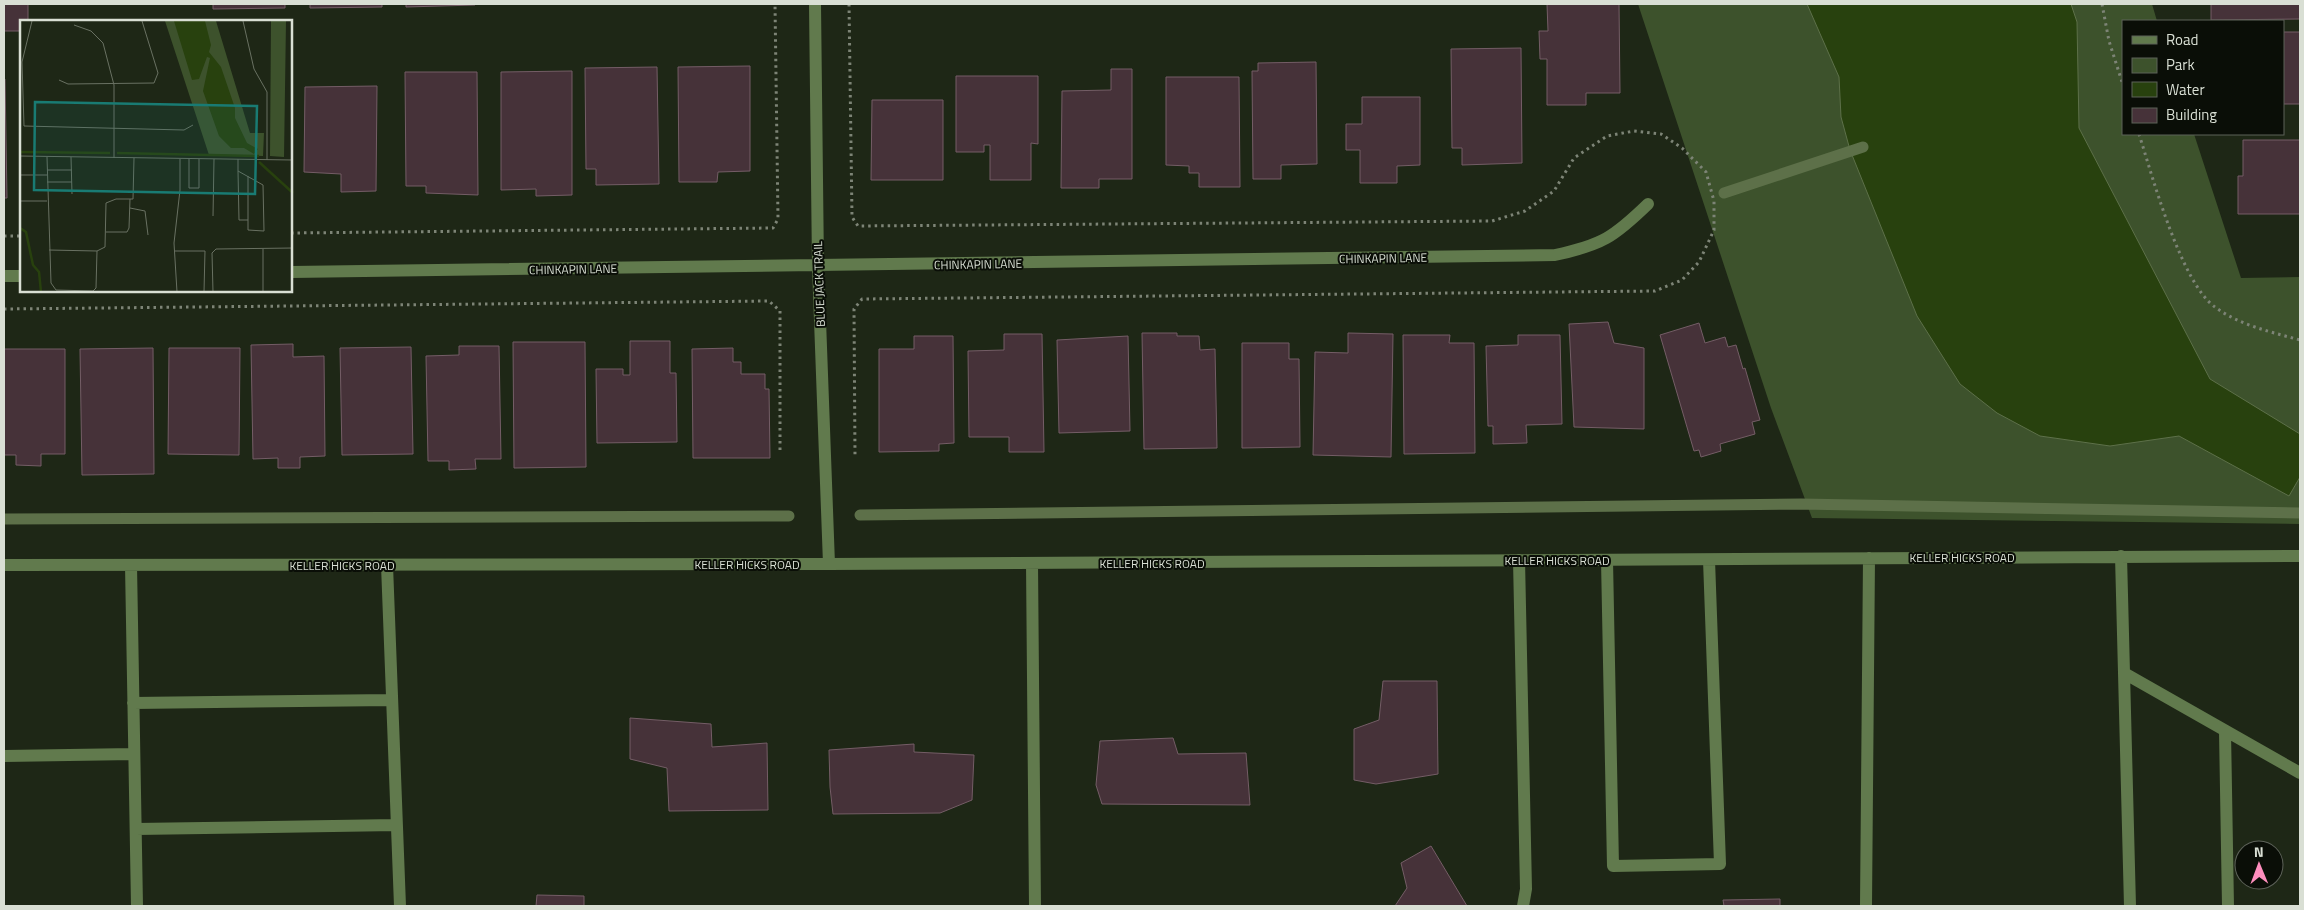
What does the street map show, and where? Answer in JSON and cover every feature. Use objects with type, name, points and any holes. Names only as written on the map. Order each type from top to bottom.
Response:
[{"type":"street","name":"BLUE JACK TRAIL","points":[[815,4],[818,266],[829,564]]},
{"type":"street","name":"CHINKAPIN LANE","points":[[292,272],[1555,256],[1588,248],[1618,232],[1648,204]]},
{"type":"street","points":[[4,276],[20,276]]},
{"type":"street","points":[[2121,556],[2130,906]]},
{"type":"street","name":"KELLER HICKS ROAD","points":[[4,565],[829,564],[2300,556]]},
{"type":"street","points":[[1866,906],[1869,558]]},
{"type":"street","points":[[1519,560],[1526,889],[1523,906]]},
{"type":"street","points":[[1607,560],[1613,866],[1720,864],[1708,560]]},
{"type":"street","points":[[1032,563],[1035,906]]},
{"type":"street","points":[[387,564],[400,906]]},
{"type":"street","points":[[130,565],[137,906]]},
{"type":"street","points":[[2124,673],[2300,773]]},
{"type":"street","points":[[134,703],[392,700]]},
{"type":"street","points":[[2225,730],[2228,906]]},
{"type":"street","points":[[4,756],[134,754]]},
{"type":"street","points":[[136,829],[396,825]]},
{"type":"path","points":[[292,233],[773,228],[778,219],[775,4]]},
{"type":"path","points":[[2102,4],[2109,41],[2122,82]]},
{"type":"path","points":[[2139,135],[2181,253],[2194,280],[2206,298],[2213,306],[2244,323],[2300,340]]},
{"type":"path","points":[[4,236],[20,236]]},
{"type":"path","points":[[4,309],[769,301],[780,311],[780,454]]},
{"type":"green space","points":[[1638,4],[2152,4],[2157,20],[2122,20],[2122,135],[2194,135],[2241,278],[2300,277],[2300,524],[1812,518],[1771,408]]},
{"type":"water","points":[[1807,4],[2071,4],[2077,22],[2079,128],[2210,379],[2300,434],[2300,477],[2289,496],[2179,436],[2110,446],[2040,436],[1997,413],[1960,384],[1917,316],[1850,150],[1841,117],[1839,77]]},
{"type":"building","points":[[4,4],[28,4],[28,20],[20,20],[20,31],[4,31]]},
{"type":"building","points":[[213,4],[285,4],[285,8],[213,9]]},
{"type":"building","points":[[310,4],[382,4],[382,7],[310,8]]},
{"type":"building","points":[[406,4],[475,4],[475,5],[406,7]]},
{"type":"building","points":[[1547,4],[1619,4],[1620,93],[1586,93],[1586,105],[1547,105],[1547,59],[1540,59],[1539,31],[1548,31]]},
{"type":"building","points":[[2211,4],[2300,4],[2300,19],[2211,20]]},
{"type":"building","points":[[2284,32],[2300,32],[2300,104],[2284,104]]},
{"type":"building","points":[[1521,48],[1522,163],[1462,165],[1462,148],[1452,148],[1451,49]]},
{"type":"building","points":[[1316,62],[1317,164],[1281,165],[1281,179],[1253,179],[1252,71],[1258,71],[1258,63]]},
{"type":"building","points":[[750,66],[750,171],[718,172],[717,182],[679,182],[678,67]]},
{"type":"building","points":[[657,67],[659,184],[596,185],[596,169],[586,169],[585,68]]},
{"type":"building","points":[[1111,69],[1132,69],[1132,179],[1099,179],[1099,188],[1061,188],[1062,91],[1111,90]]},
{"type":"building","points":[[572,71],[572,195],[536,196],[536,189],[501,190],[501,72]]},
{"type":"building","points":[[405,72],[477,72],[478,195],[426,193],[426,186],[406,186]]},
{"type":"building","points":[[956,76],[1038,76],[1038,144],[1031,143],[1031,180],[990,180],[990,145],[984,145],[984,152],[956,152]]},
{"type":"building","points":[[1166,77],[1239,77],[1240,187],[1199,187],[1199,173],[1189,173],[1189,166],[1166,165]]},
{"type":"building","points":[[5,79],[7,198],[4,198]]},
{"type":"building","points":[[377,86],[376,191],[341,192],[341,174],[304,172],[305,87]]},
{"type":"building","points":[[1362,97],[1420,97],[1420,165],[1397,166],[1397,183],[1360,183],[1360,150],[1346,150],[1346,124],[1362,124]]},
{"type":"building","points":[[872,100],[943,100],[943,180],[871,180]]},
{"type":"building","points":[[2243,140],[2300,140],[2300,214],[2238,214],[2238,176],[2243,176]]},
{"type":"building","points":[[1608,322],[1614,343],[1644,348],[1644,429],[1574,427],[1569,324]]},
{"type":"building","points":[[1699,323],[1705,343],[1725,337],[1728,347],[1736,345],[1743,369],[1745,368],[1760,420],[1752,422],[1755,434],[1720,444],[1721,451],[1701,457],[1699,450],[1694,451],[1660,335]]},
{"type":"building","points":[[1142,333],[1177,333],[1177,336],[1199,336],[1200,350],[1215,349],[1217,448],[1144,449]]},
{"type":"building","points":[[1348,333],[1393,334],[1391,457],[1313,455],[1315,352],[1348,353]]},
{"type":"building","points":[[1004,334],[1042,334],[1044,452],[1009,452],[1009,437],[969,437],[968,351],[1004,350]]},
{"type":"building","points":[[1403,335],[1450,335],[1449,343],[1474,343],[1475,453],[1404,454]]},
{"type":"building","points":[[1518,335],[1560,335],[1562,424],[1526,425],[1527,443],[1493,444],[1493,426],[1488,426],[1486,346],[1518,345]]},
{"type":"building","points":[[914,336],[953,336],[954,443],[939,444],[939,451],[879,452],[879,349],[914,349]]},
{"type":"building","points":[[1128,336],[1130,431],[1059,433],[1057,340]]},
{"type":"building","points":[[630,341],[670,341],[670,373],[676,373],[677,442],[597,443],[596,369],[623,369],[623,375],[630,375]]},
{"type":"building","points":[[513,342],[585,342],[586,467],[514,468]]},
{"type":"building","points":[[1242,343],[1289,343],[1289,359],[1299,359],[1300,447],[1242,448]]},
{"type":"building","points":[[293,344],[293,357],[324,356],[325,456],[300,457],[300,468],[278,468],[278,458],[253,459],[251,345]]},
{"type":"building","points":[[459,346],[499,346],[501,459],[475,459],[476,469],[449,470],[449,461],[428,461],[426,356],[459,355]]},
{"type":"building","points":[[411,347],[413,454],[342,455],[340,348]]},
{"type":"building","points":[[153,348],[154,474],[82,475],[80,349]]},
{"type":"building","points":[[169,348],[240,348],[239,455],[168,454]]},
{"type":"building","points":[[733,348],[733,362],[741,362],[741,374],[765,374],[765,389],[769,389],[770,458],[693,458],[692,349]]},
{"type":"building","points":[[4,349],[65,349],[65,454],[41,454],[41,466],[16,465],[16,455],[4,455]]},
{"type":"building","points":[[1383,681],[1437,681],[1438,774],[1376,784],[1354,780],[1354,729],[1379,720]]},
{"type":"building","points":[[630,718],[711,724],[712,747],[767,743],[768,810],[669,811],[667,768],[630,759]]},
{"type":"building","points":[[1173,738],[1178,754],[1246,753],[1250,805],[1102,804],[1096,785],[1100,741]]},
{"type":"building","points":[[914,744],[914,752],[974,755],[972,800],[940,813],[833,814],[829,750]]},
{"type":"building","points":[[1431,846],[1467,906],[1395,906],[1407,888],[1401,863]]},
{"type":"building","points":[[537,895],[584,896],[584,906],[536,906]]},
{"type":"building","points":[[1780,899],[1780,906],[1724,906],[1723,900]]},
{"type":"waterway","points":[[1724,193],[1863,147]]},
{"type":"waterway","points":[[860,515],[1801,504],[2300,513]]},
{"type":"waterway","points":[[4,519],[789,516]]}]
